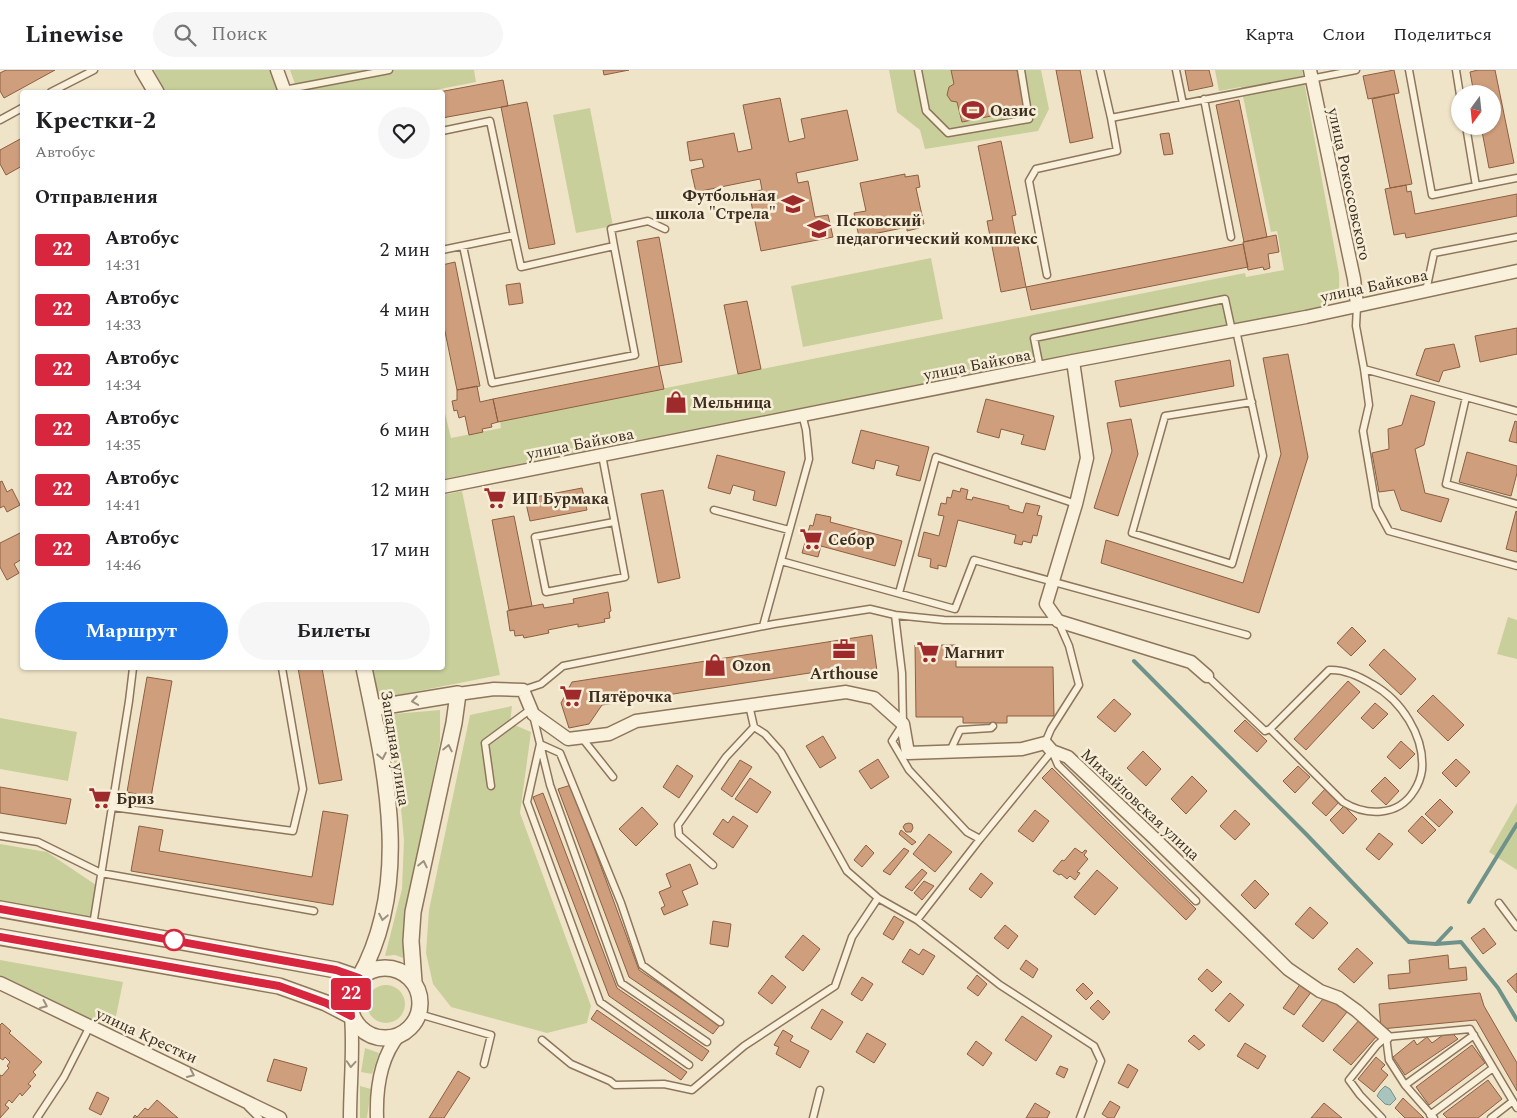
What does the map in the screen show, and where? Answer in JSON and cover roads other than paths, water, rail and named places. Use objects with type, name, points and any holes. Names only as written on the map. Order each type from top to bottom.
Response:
[{"type":"street","points":[[143,70],[155,90]]},
{"type":"street","points":[[277,70],[284,90]]},
{"type":"street","name":"улица Рокоссовского","points":[[1310,74],[1354,279],[1357,305]]},
{"type":"street","name":"улица Байкова","points":[[445,486],[1073,360],[1306,317],[1517,271]]},
{"type":"street","points":[[1073,360],[1087,458],[1076,504],[1046,604],[1058,621],[1191,662],[1207,676]]},
{"type":"street","name":"Западная улица","points":[[359,978],[376,943],[382,924],[389,882],[389,808],[386,776],[364,670]]},
{"type":"street","points":[[373,708],[494,689],[523,690],[532,711],[568,740],[609,734],[636,721],[846,692],[874,698],[903,724],[908,753],[1049,747]]},
{"type":"street","points":[[414,982],[411,941],[413,912],[454,723],[458,694]]},
{"type":"street","name":"Михайловская улица","points":[[1049,747],[1068,758],[1154,837],[1288,969],[1320,991],[1339,998],[1358,1011],[1386,1037]]},
{"type":"street","points":[[0,909],[336,970],[359,978]]},
{"type":"street","points":[[0,937],[279,986],[326,1003],[351,1016],[359,1028],[371,1036],[383,1038],[399,1035],[413,1025],[419,1014],[421,1003],[419,992],[414,982],[395,968],[383,967],[366,972],[352,988],[349,1001],[351,1016],[353,1041],[350,1118]]},
{"type":"street","name":"улица Крестки","points":[[0,984],[280,1118]]},
{"type":"street","points":[[377,1118],[377,1088],[382,1069],[399,1035]]},
{"type":"lane","points":[[55,90],[94,70]]},
{"type":"lane","points":[[289,90],[389,70]]},
{"type":"lane","points":[[918,70],[926,111],[948,133],[1029,119],[1021,70]]},
{"type":"lane","points":[[1048,275],[1029,181],[1036,169],[1117,151],[1100,70]]},
{"type":"lane","points":[[1176,70],[1182,104]]},
{"type":"lane","points":[[1111,118],[1182,104],[1310,74],[1356,70]]},
{"type":"lane","points":[[1409,70],[1432,195],[1517,178]]},
{"type":"lane","points":[[1456,70],[1458,85]]},
{"type":"lane","points":[[1204,99],[1231,237]]},
{"type":"lane","points":[[0,120],[20,109]]},
{"type":"lane","points":[[445,130],[490,121],[521,267],[614,246]]},
{"type":"lane","points":[[1468,135],[1476,186]]},
{"type":"lane","points":[[463,246],[492,383],[635,355],[611,229],[648,221],[665,229]]},
{"type":"lane","points":[[445,249],[514,235]]},
{"type":"lane","points":[[1426,291],[1434,253],[1517,237]]},
{"type":"lane","points":[[1040,368],[1034,338],[1225,299],[1252,402],[1263,456],[1232,564],[1132,533],[1164,416],[1252,402]]},
{"type":"lane","points":[[1357,305],[1356,326],[1369,405],[1363,431],[1376,507],[1389,531],[1517,566]]},
{"type":"lane","points":[[1364,368],[1517,411]]},
{"type":"lane","points":[[1466,397],[1446,484],[1517,504]]},
{"type":"lane","points":[[764,626],[809,459],[802,414]]},
{"type":"lane","points":[[602,455],[625,577],[546,592],[535,537],[614,522]]},
{"type":"lane","points":[[899,593],[936,457],[1076,504]]},
{"type":"lane","points":[[714,510],[789,530]]},
{"type":"lane","points":[[781,562],[955,609],[974,560],[1247,635]]},
{"type":"lane","points":[[523,690],[541,684],[564,666],[764,626],[870,609],[894,615],[944,620],[1058,621],[1069,646],[1079,685],[1051,729],[1049,747],[917,920]]},
{"type":"lane","points":[[894,615],[902,673],[903,724],[892,741],[909,770],[967,832],[980,839]]},
{"type":"lane","points":[[93,925],[129,701],[132,670]]},
{"type":"lane","points":[[112,807],[293,831],[303,789],[282,670]]},
{"type":"lane","points":[[1207,676],[1265,731],[1270,729],[1329,670],[1347,672],[1378,687],[1399,706],[1407,717],[1419,745],[1422,772],[1418,785],[1400,806],[1387,812],[1360,810],[1343,802],[1270,729]]},
{"type":"lane","points":[[749,705],[754,727],[765,734],[781,752],[847,871],[878,898],[917,920],[1000,985],[1094,1046],[1101,1061],[1080,1118]]},
{"type":"lane","points":[[491,786],[485,743],[532,711],[550,785],[620,983],[707,1042]]},
{"type":"lane","points":[[950,751],[960,730],[991,728],[993,726]]},
{"type":"lane","points":[[713,865],[679,834],[678,825],[726,757],[754,727]]},
{"type":"lane","points":[[582,738],[613,777]]},
{"type":"lane","points":[[540,744],[560,753],[621,903],[642,965],[720,1022]]},
{"type":"lane","points":[[540,744],[527,802],[600,1002],[690,1065]]},
{"type":"lane","points":[[1049,747],[1058,765],[1196,901]]},
{"type":"lane","points":[[0,836],[38,842],[101,873],[314,911]]},
{"type":"lane","points":[[542,1040],[571,1064],[610,1081],[614,1085],[664,1084],[692,1090],[744,1046],[835,986],[852,937],[878,898]]},
{"type":"lane","points":[[1499,903],[1517,926]]},
{"type":"lane","points":[[419,1014],[491,1035],[484,1064]]},
{"type":"lane","points":[[37,1118],[64,1077],[90,1026]]},
{"type":"lane","points":[[1382,1118],[1360,1095],[1349,1080],[1377,1045],[1386,1037],[1470,1029],[1517,1108]]},
{"type":"lane","points":[[1405,1085],[1474,1035]]},
{"type":"lane","points":[[1386,1037],[1389,1060],[1405,1085],[1432,1116],[1493,1068]]},
{"type":"lane","points":[[813,1118],[820,1090]]},
{"type":"lane","points":[[238,1097],[259,1118]]},
{"type":"lane","points":[[1491,1118],[1513,1101]]},
{"type":"water","points":[[1385,1086],[1390,1089],[1396,1099],[1390,1105],[1385,1104],[1377,1096]]},
{"type":"waterway","points":[[1134,661],[1307,835],[1409,942],[1436,944],[1461,942],[1498,988],[1517,1020]]},
{"type":"waterway","points":[[1469,902],[1517,824]]},
{"type":"waterway","points":[[1436,944],[1451,928]]},
{"type":"place","name":"Оазис","points":[[973,110]]},
{"type":"place","name":"Футбольная школа \"Стрела\"","points":[[793,204]]},
{"type":"place","name":"Псковский педагогический комплекс","points":[[819,229]]},
{"type":"place","name":"Мельница","points":[[676,402]]},
{"type":"place","name":"ИП Бурмака","points":[[495,498]]},
{"type":"place","name":"Себор","points":[[811,539]]},
{"type":"place","name":"Arthouse","points":[[844,649]]},
{"type":"place","name":"Магнит","points":[[928,652]]},
{"type":"place","name":"Ozon","points":[[715,665]]},
{"type":"place","name":"Пятёрочка","points":[[571,696]]},
{"type":"place","name":"Бриз","points":[[100,798]]}]
